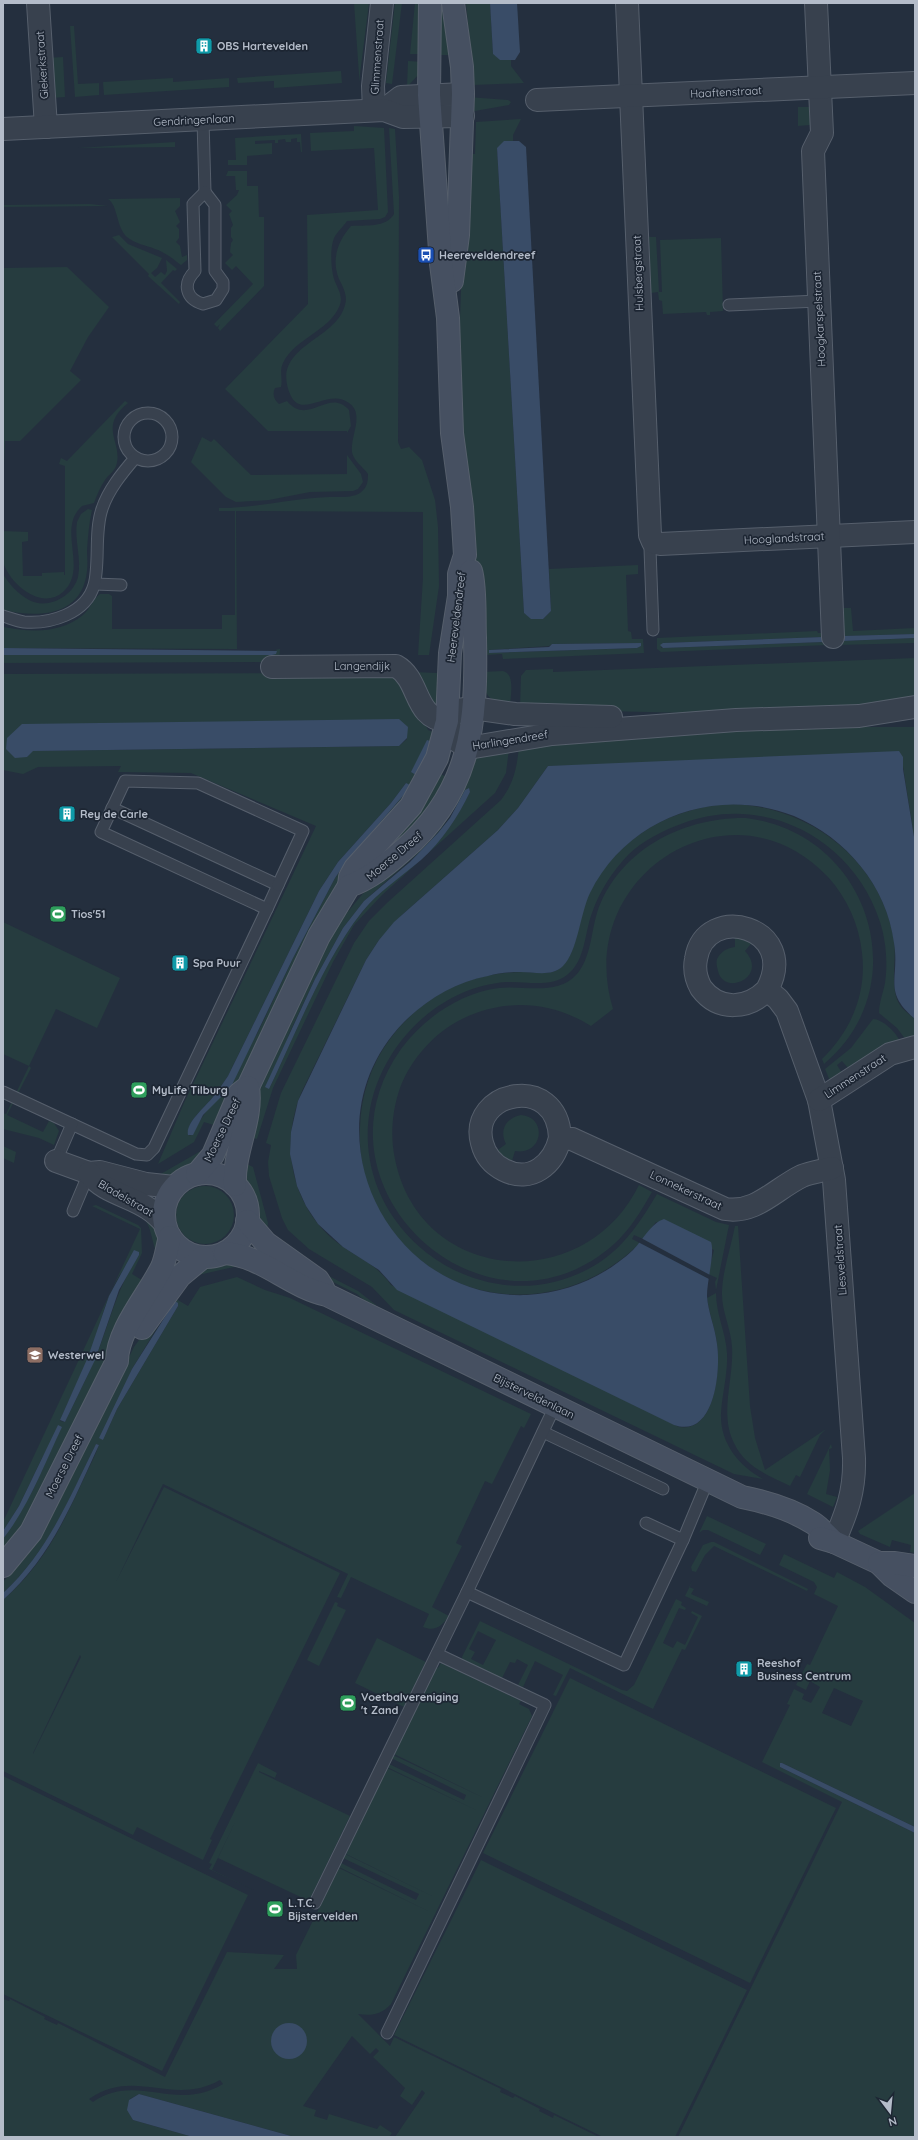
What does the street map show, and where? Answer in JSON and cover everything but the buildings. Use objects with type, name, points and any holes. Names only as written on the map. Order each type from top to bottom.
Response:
[{"type":"street","name":"Giekerkstraat","points":[[38,3],[46,127]]},
{"type":"street","name":"Glimmenstraat","points":[[379,110],[373,86],[382,3]]},
{"type":"street","name":"Heereveldendreef","points":[[349,886],[350,877],[355,868],[411,806],[424,786],[438,758],[447,720],[450,653],[459,596],[460,574],[465,555],[462,507],[452,433],[448,318],[441,264],[430,116],[430,3]]},
{"type":"street","name":"Heereveldendreef","points":[[448,318],[458,235],[463,116],[462,67],[452,3]]},
{"type":"street","name":"Hulsbergstraat","points":[[627,3],[650,535],[653,542]]},
{"type":"street","name":"Hoogkarspelstraat","points":[[816,3],[822,133],[813,152],[833,637]]},
{"type":"street","name":"Haaftenstraat","points":[[537,100],[631,97],[915,83]]},
{"type":"street","points":[[379,110],[401,97],[463,94]]},
{"type":"street","name":"Gendringenlaan","points":[[3,130],[379,110],[403,117],[463,116]]},
{"type":"street","name":"Hooglandstraat","points":[[653,542],[660,544],[915,532]]},
{"type":"street","name":"Moerse Dreef","points":[[197,1174],[213,1155],[239,1094],[248,1087],[332,911],[349,886],[364,881],[384,867],[410,844],[434,819],[451,792],[462,767],[468,748],[473,708],[475,666],[472,574],[465,555]]},
{"type":"street","name":"Langendijk","points":[[272,667],[396,666],[405,674],[427,713],[437,720],[447,720]]},
{"type":"street","name":"Harlingendreef","points":[[736,720],[550,716],[515,714],[473,708],[458,710],[447,720],[456,740],[468,748],[552,734],[736,720],[859,716],[915,706]]},
{"type":"street","name":"Harlingendreef","points":[[859,716],[893,721],[915,721]]},
{"type":"street","name":"Liesveldstraat","points":[[767,990],[778,999],[787,1011],[818,1100],[832,1168],[854,1471],[849,1506],[834,1542]]},
{"type":"street","name":"Limmenstraat","points":[[818,1100],[872,1064],[890,1054],[913,1047]]},
{"type":"street","name":"Moerse Dreef","points":[[235,1185],[236,1160],[250,1098],[248,1087]]},
{"type":"street","name":"Lonnekerstraat","points":[[560,1138],[572,1139],[725,1209],[737,1211],[750,1208],[802,1176],[832,1168]]},
{"type":"street","name":"Bladelstraat","points":[[56,1161],[89,1173],[100,1172],[146,1184],[174,1188]]},
{"type":"street","points":[[204,1172],[218,1174],[230,1180],[235,1185],[246,1201],[247,1221],[241,1238],[225,1254],[203,1257],[183,1251],[167,1229],[164,1208],[168,1194],[190,1175],[204,1172]]},
{"type":"street","name":"Bladelstraat","points":[[89,1173],[96,1182],[104,1187],[148,1208],[167,1229]]},
{"type":"street","points":[[247,1221],[266,1243],[318,1280],[327,1295]]},
{"type":"street","name":"Moerse Dreef","points":[[118,1360],[117,1352],[124,1334],[162,1266],[167,1229]]},
{"type":"street","name":"Bijsterveldenlaan","points":[[225,1254],[238,1254],[257,1261],[312,1292],[327,1295],[742,1497],[770,1503],[813,1523],[834,1542],[879,1563],[892,1576],[915,1592]]},
{"type":"street","name":"Moerse Dreef","points":[[3,1566],[31,1532],[118,1360],[124,1356],[155,1309],[180,1276],[203,1257]]},
{"type":"street","name":"Bijsterveldenlaan","points":[[879,1563],[896,1563],[915,1566]]},
{"type":"lane","points":[[203,120],[205,192],[216,205],[215,271],[223,282],[223,289],[216,300],[203,304],[190,298],[187,291],[187,283],[190,276],[195,271],[193,204],[205,192]]},
{"type":"lane","points":[[729,305],[818,301]]},
{"type":"lane","points":[[143,413],[152,413],[160,416],[166,422],[170,430],[170,446],[157,459],[150,461],[135,458],[126,446],[124,438],[129,422],[135,416],[143,413]]},
{"type":"lane","points":[[3,616],[22,621],[41,622],[64,616],[78,608],[88,597],[94,584],[97,544],[102,508],[122,474],[135,458]]},
{"type":"lane","points":[[653,542],[650,549],[653,630]]},
{"type":"lane","points":[[94,584],[121,585]]},
{"type":"lane","points":[[3,1092],[136,1154],[147,1155],[154,1148],[267,909],[303,831],[198,783],[125,781],[101,832],[267,909]]},
{"type":"lane","points":[[112,808],[278,885]]},
{"type":"lane","points":[[56,1161],[72,1124]]},
{"type":"lane","points":[[73,1211],[89,1173]]},
{"type":"lane","points":[[315,1903],[467,1592],[555,1406]]},
{"type":"lane","points":[[543,1432],[663,1489]]},
{"type":"lane","points":[[467,1592],[624,1665],[683,1540],[708,1480]]},
{"type":"lane","points":[[646,1523],[683,1540]]},
{"type":"lane","points":[[388,2033],[545,1705],[437,1654]]},
{"type":"green space","points":[[354,3],[369,3],[359,82],[359,75]]},
{"type":"green space","points":[[395,3],[402,3],[392,84],[386,82]]},
{"type":"green space","points":[[415,3],[426,3],[424,54],[410,54]]},
{"type":"green space","points":[[436,3],[449,3],[455,55],[434,55]]},
{"type":"green space","points":[[466,3],[490,3],[493,54],[502,60],[513,59],[511,60],[511,66],[524,83],[474,85]]},
{"type":"green space","points":[[70,26],[74,26],[78,84],[99,83],[99,95],[75,97]]},
{"type":"green space","points":[[63,57],[65,97],[50,98],[47,58]]},
{"type":"green space","points":[[408,61],[423,62],[420,73],[407,87]]},
{"type":"green space","points":[[341,71],[342,83],[274,88],[274,81],[238,83],[237,78]]},
{"type":"green space","points":[[173,78],[173,82],[229,78],[229,87],[104,95],[103,82]]},
{"type":"green space","points":[[468,97],[508,100],[511,102],[509,105],[469,112]]},
{"type":"green space","points":[[798,107],[815,107],[813,123],[810,125],[798,126]]},
{"type":"green space","points":[[521,119],[513,135],[513,141],[517,142],[506,142],[497,148],[524,613],[533,619],[543,619],[551,611],[549,569],[638,565],[638,574],[626,575],[628,631],[631,632],[632,639],[643,639],[644,653],[503,659],[502,654],[486,655],[480,652],[458,376],[463,233],[469,154],[475,154],[476,122]],"holes":[[[641,643],[641,646],[637,648],[489,653],[489,650],[549,646],[552,644]]]},
{"type":"green space","points":[[354,126],[384,128],[388,212],[385,217],[380,219],[347,221],[335,236],[331,251],[331,262],[341,303],[334,316],[327,323],[288,354],[282,366],[281,387],[275,388],[274,390],[275,399],[279,404],[287,401],[295,408],[303,410],[326,404],[341,404],[349,410],[351,426],[347,433],[347,431],[268,431],[225,389],[308,304],[307,215],[378,210],[374,148],[311,151],[310,133],[354,131]]},
{"type":"green space","points":[[389,128],[395,129],[399,197],[398,442],[401,449],[409,447],[422,460],[435,500],[438,527],[439,586],[429,655],[418,655],[423,578],[423,512],[236,511],[237,649],[3,648],[3,627],[24,630],[45,630],[65,626],[83,615],[100,594],[109,594],[112,596],[112,629],[222,629],[222,615],[235,615],[235,511],[219,511],[219,508],[233,508],[302,499],[357,495],[366,487],[368,474],[356,461],[352,452],[356,426],[356,413],[354,408],[349,403],[341,399],[324,400],[301,405],[295,401],[290,394],[286,378],[289,365],[296,354],[330,327],[339,317],[345,305],[345,295],[337,272],[336,257],[339,244],[346,232],[351,226],[381,224],[386,222],[394,214]]},
{"type":"green space","points":[[301,134],[302,152],[300,142],[297,142],[297,138],[291,139],[291,142],[286,142],[285,139],[278,140],[278,143],[275,143],[275,140],[255,141],[255,144],[272,143],[272,154],[247,156],[247,165],[228,165],[228,160],[236,160],[235,138]]},
{"type":"green space","points":[[175,142],[175,147],[78,148]]},
{"type":"green space","points":[[228,171],[247,171],[247,186],[258,186],[259,217],[264,217],[264,286],[220,331],[218,328],[220,324],[217,327],[214,324],[253,284],[236,266],[232,270],[225,263],[233,255],[230,252],[231,243],[233,240],[231,237],[231,228],[233,225],[229,214],[232,211],[226,205],[237,195],[239,190],[236,190],[235,176],[226,176]]},
{"type":"green space","points":[[180,198],[180,206],[175,211],[180,222],[176,226],[179,229],[179,238],[176,242],[180,246],[182,257],[187,255],[187,260],[181,265],[162,252],[137,243],[127,237],[123,233],[114,206],[108,199]]},
{"type":"green space","points":[[90,204],[108,206],[3,207],[3,205]]},
{"type":"green space","points":[[119,235],[128,244],[162,258],[157,268],[151,273],[155,277],[161,272],[165,275],[167,271],[166,260],[177,269],[175,271],[173,270],[161,283],[180,302],[179,304],[148,276],[149,274],[112,237]]},
{"type":"green space","points":[[649,237],[656,237],[659,292],[662,292],[660,240],[721,238],[723,311],[710,312],[710,315],[707,315],[706,312],[663,314],[662,301],[659,300],[658,292],[651,293]]},
{"type":"green space","points":[[67,267],[109,307],[88,337],[70,371],[81,380],[20,441],[5,441],[3,487],[3,268]]},
{"type":"green space","points":[[125,401],[128,403],[119,412],[114,420],[113,435],[118,458],[116,466],[103,483],[94,503],[82,506],[75,515],[71,537],[74,561],[70,583],[63,592],[54,597],[36,597],[19,586],[12,579],[3,562],[3,531],[28,532],[28,541],[22,542],[23,576],[42,576],[42,573],[64,572],[65,575],[65,466],[59,464],[61,458],[67,461]]},
{"type":"green space","points":[[202,437],[211,442],[214,439],[251,475],[347,474],[347,455],[361,474],[363,482],[358,489],[353,491],[310,492],[269,500],[236,502],[226,497],[191,462]]},
{"type":"green space","points":[[88,509],[92,510],[89,525],[87,571],[83,586],[77,598],[67,606],[56,611],[44,613],[16,613],[3,610],[3,574],[18,592],[25,598],[36,603],[58,600],[71,590],[78,577],[79,570],[79,556],[76,536],[77,522],[81,514]]},
{"type":"green space","points":[[838,608],[851,608],[853,631],[915,628],[915,634],[842,636],[842,641],[915,638],[915,643],[839,645]]},
{"type":"green space","points":[[817,631],[818,633],[823,633],[827,645],[661,652],[657,649],[657,638]],"holes":[[[823,637],[824,642],[661,648],[663,643]]]},
{"type":"green space","points":[[280,649],[279,662],[3,663],[3,655],[272,655],[277,651],[275,650]]},
{"type":"green space","points":[[915,658],[915,699],[848,706],[689,713],[520,709],[521,676],[526,670],[553,669],[553,672]]},
{"type":"green space","points":[[503,671],[507,673],[511,681],[510,708],[491,699],[484,687],[482,672]]},
{"type":"green space","points":[[414,672],[437,673],[438,706],[433,706]]},
{"type":"green space","points":[[394,673],[406,686],[428,730],[436,733],[423,777],[346,871],[330,895],[220,1127],[204,1122],[194,1142],[158,1164],[184,1103],[316,826],[191,773],[118,772],[121,766],[38,767],[23,774],[3,770],[3,674]],"holes":[[[22,724],[407,728],[407,739],[399,746],[32,751],[27,757]],[[406,783],[408,790],[346,862],[335,878],[293,958],[257,1034],[190,1136],[188,1131],[193,1120],[228,1076],[319,891],[338,862],[391,803]]]},
{"type":"green space","points":[[827,727],[915,727],[915,843],[902,760],[548,766],[518,808],[498,830],[403,914],[379,940],[366,960],[302,1091],[295,1111],[292,1131],[291,1151],[293,1171],[307,1208],[319,1225],[334,1240],[378,1270],[391,1285],[679,1427],[691,1426],[701,1420],[708,1410],[713,1397],[718,1368],[718,1355],[716,1338],[707,1298],[716,1293],[716,1301],[727,1353],[727,1369],[721,1414],[724,1435],[728,1444],[739,1460],[754,1474],[763,1479],[734,1474],[394,1310],[372,1287],[309,1249],[288,1230],[282,1218],[269,1176],[268,1162],[271,1145],[266,1143],[281,1093],[354,943],[369,921],[388,902],[501,800],[512,781],[519,746],[564,738]]},
{"type":"green space","points":[[509,749],[506,773],[495,793],[424,857],[436,845],[460,810],[470,792],[468,788],[441,829],[423,849],[364,901],[343,928],[315,979],[290,1032],[269,1089],[311,997],[348,931],[375,897],[419,862],[382,895],[354,925],[333,962],[273,1088],[257,1139],[247,1136],[256,1091],[325,947],[341,920],[365,891],[401,861],[476,757]]},
{"type":"green space","points":[[440,774],[450,778],[395,849],[375,854]]},
{"type":"green space","points":[[727,804],[756,806],[784,814],[811,825],[835,841],[856,861],[873,884],[886,910],[895,947],[895,991],[901,1007],[915,1019],[915,1048],[906,1040],[897,1028],[879,1013],[885,983],[886,968],[885,944],[880,922],[867,892],[849,867],[827,846],[801,830],[773,819],[743,814],[712,816],[681,824],[667,830],[646,841],[634,850],[611,875],[595,905],[578,962],[567,975],[560,979],[546,983],[506,982],[481,986],[458,995],[437,1007],[417,1023],[387,1062],[377,1085],[370,1109],[369,1154],[381,1195],[404,1231],[435,1258],[472,1277],[513,1286],[555,1282],[597,1264],[624,1242],[645,1214],[657,1194],[716,1222],[729,1225],[716,1290],[715,1282],[717,1278],[708,1274],[714,1250],[656,1222],[643,1239],[634,1235],[632,1239],[640,1243],[610,1267],[577,1284],[542,1293],[506,1294],[472,1287],[439,1273],[409,1250],[384,1220],[368,1187],[362,1163],[360,1139],[362,1103],[372,1069],[383,1049],[410,1016],[434,997],[462,983],[476,978],[503,973],[544,973],[559,969],[568,959],[574,946],[583,908],[593,886],[606,866],[622,849],[639,835],[659,823],[680,814],[703,807]]},
{"type":"green space","points":[[746,818],[789,830],[823,852],[850,882],[866,917],[873,955],[869,994],[853,1031],[824,1064],[822,1059],[841,1036],[849,1024],[855,1010],[862,982],[863,968],[862,953],[855,922],[841,894],[828,877],[790,848],[748,836],[707,839],[669,854],[638,881],[616,918],[607,961],[613,1009],[591,1026],[560,1011],[527,1005],[511,1005],[494,1008],[478,1012],[462,1019],[433,1039],[410,1067],[400,1088],[395,1106],[392,1132],[395,1159],[410,1201],[436,1232],[469,1252],[506,1261],[544,1259],[581,1246],[614,1221],[639,1185],[652,1192],[639,1213],[630,1227],[613,1245],[563,1274],[512,1281],[464,1268],[422,1241],[391,1201],[374,1154],[376,1102],[401,1049],[432,1017],[457,1001],[470,995],[509,987],[550,988],[568,981],[576,975],[585,961],[597,913],[607,891],[620,871],[637,855],[656,842],[677,831],[722,819]]},
{"type":"green space","points":[[3,922],[120,978],[97,1028],[56,1009],[29,1066],[3,1054]]},
{"type":"green space","points":[[735,934],[754,940],[745,951],[751,960],[752,969],[749,976],[736,983],[728,982],[722,979],[717,965],[717,959],[722,952],[735,947]]},
{"type":"green space","points":[[873,1019],[880,1021],[888,1027],[900,1041],[877,1049],[848,1068],[842,1061],[837,1065],[842,1073],[830,1081],[825,1069],[851,1048]]},
{"type":"green space","points":[[29,1066],[31,1068],[7,1115],[43,1132],[49,1121],[54,1123],[59,1131],[54,1145],[39,1138],[3,1129],[3,1113],[6,1114]]},
{"type":"green space","points":[[521,1115],[530,1117],[535,1122],[539,1136],[532,1148],[524,1151],[515,1151],[511,1164],[495,1152],[506,1144],[503,1134],[505,1125],[511,1119]]},
{"type":"green space","points":[[3,1146],[16,1152],[14,1163],[3,1158]]},
{"type":"green space","points":[[206,1150],[194,1166],[162,1181],[152,1179],[199,1152]]},
{"type":"green space","points":[[241,1161],[253,1167],[268,1223],[266,1236],[255,1216],[252,1200],[244,1183]]},
{"type":"green space","points":[[199,1186],[211,1186],[226,1194],[234,1209],[234,1221],[226,1236],[211,1244],[199,1244],[184,1236],[176,1221],[176,1209],[184,1194]]},
{"type":"green space","points":[[96,1205],[138,1225],[141,1228],[142,1253],[132,1274],[145,1282],[32,1511],[3,1552],[3,1539],[33,1490],[62,1426],[42,1458],[19,1506],[3,1531],[3,1522],[140,1229],[92,1206]],"holes":[[[139,1252],[139,1255],[121,1288],[100,1346],[65,1422],[60,1421],[88,1359],[112,1289],[128,1264]]]},
{"type":"green space","points":[[143,1217],[153,1226],[158,1234],[158,1256],[149,1226]]},
{"type":"green space","points":[[735,1226],[738,1226],[750,1406],[755,1438],[765,1470],[826,1429],[820,1435],[800,1477],[796,1475],[790,1486],[766,1474],[744,1458],[734,1443],[730,1432],[727,1408],[732,1347],[723,1305],[722,1291],[725,1266]]},
{"type":"green space","points":[[226,1260],[247,1264],[194,1276],[206,1264],[219,1263]]},
{"type":"green space","points":[[325,1274],[358,1291],[376,1305],[376,1308],[373,1308],[357,1294],[327,1279]]},
{"type":"green space","points":[[237,1277],[265,1290],[290,1298],[531,1414],[524,1428],[521,1426],[492,1484],[485,1481],[456,1543],[462,1546],[432,1607],[449,1616],[444,1623],[431,1629],[423,1627],[429,1614],[351,1577],[341,1598],[337,1597],[348,1574],[163,1484],[116,1582],[164,1487],[340,1573],[210,1839],[212,1840],[203,1860],[137,1827],[133,1835],[3,1771],[3,1600],[28,1575],[48,1548],[72,1503],[99,1445],[96,1444],[57,1523],[33,1560],[3,1593],[3,1582],[25,1558],[39,1538],[134,1347],[171,1296],[188,1306],[200,1287]],"holes":[[[172,1303],[178,1304],[178,1306],[117,1409],[103,1440],[132,1369]],[[80,1655],[81,1657],[33,1754],[33,1753]]]},
{"type":"green space","points":[[831,1444],[832,1448],[829,1449],[830,1470],[826,1494],[837,1497],[833,1507],[807,1494]]},
{"type":"green space","points":[[915,1493],[915,1553],[910,1552],[911,1545],[892,1540],[890,1547],[860,1534],[858,1531]]},
{"type":"green space","points":[[707,1516],[766,1544],[760,1555],[708,1530],[703,1530],[699,1533]]},
{"type":"green space","points":[[714,1542],[808,1589],[807,1591],[714,1546],[705,1555],[696,1572],[692,1571],[691,1567],[703,1545]]},
{"type":"green space","points":[[784,1554],[834,1578],[837,1572],[865,1587],[915,1623],[915,1827],[782,1763],[780,1767],[915,1833],[915,2137],[678,2137],[842,1802],[762,1762],[790,1705],[787,1704],[794,1689],[804,1694],[802,1699],[811,1703],[820,1687],[810,1681],[806,1690],[796,1685],[807,1664],[810,1665],[838,1606],[814,1594],[817,1587],[814,1582],[779,1565]],"holes":[[[834,1688],[863,1701],[851,1726],[822,1713]]]},
{"type":"green space","points":[[689,1587],[694,1589],[691,1594],[709,1602],[707,1606],[685,1596]]},
{"type":"green space","points":[[676,1599],[682,1602],[681,1605],[686,1608],[685,1610],[679,1608],[663,1643],[673,1648],[677,1641],[685,1645],[698,1617],[691,1613],[692,1611],[702,1616],[685,1650],[682,1649],[653,1709],[570,1668],[556,1696],[553,1695],[563,1675],[535,1661],[523,1687],[518,1685],[528,1665],[517,1659],[515,1663],[510,1662],[500,1682],[463,1664],[462,1657],[480,1621],[622,1690],[627,1691],[634,1685]],"holes":[[[478,1631],[496,1640],[483,1665],[471,1659],[475,1652],[469,1649]]]},
{"type":"green space","points":[[335,1602],[338,1603],[337,1606],[346,1610],[319,1666],[307,1660]]},
{"type":"green space","points":[[377,1638],[426,1662],[404,1707],[355,1683]]},
{"type":"green space","points":[[441,1663],[521,1701],[519,1704],[529,1709],[532,1716],[391,2004],[380,2013],[367,2015],[358,2014],[390,2046],[394,2037],[501,2089],[500,2092],[513,2098],[515,2096],[540,2109],[539,2111],[553,2118],[554,2115],[599,2137],[395,2137],[425,2093],[422,2090],[412,2105],[400,2096],[405,2088],[373,2057],[379,2051],[376,2048],[370,2054],[352,2036],[303,2106],[316,2110],[314,2116],[327,2120],[329,2114],[377,2129],[380,2125],[392,2133],[389,2137],[295,2137],[139,2094],[130,2099],[128,2110],[133,2120],[193,2137],[3,2137],[3,1999],[9,2001],[10,1999],[45,2017],[44,2019],[57,2025],[58,2023],[165,2077],[227,1952],[284,1955],[274,1969],[297,1969],[296,1955],[339,1868],[430,1912],[339,1867],[341,1863],[416,1900],[419,1894],[343,1858],[345,1854],[436,1898],[346,1854],[387,1768],[478,1811],[387,1767],[389,1764],[464,1800],[466,1795],[391,1758],[393,1755],[484,1798],[394,1754],[435,1667],[438,1668]],"holes":[[[220,2080],[223,2084],[205,2092],[189,2095],[125,2091],[109,2094],[93,2102],[89,2099],[106,2090],[122,2086],[186,2090],[202,2087]]]},
{"type":"green space","points":[[570,1678],[836,1808],[750,1983],[483,1853]]},
{"type":"green space","points":[[258,1763],[277,1773],[275,1778],[259,1772],[350,1816],[309,1901],[218,1858],[237,1818],[212,1870],[260,1893],[209,1869],[212,1864],[209,1863]]},
{"type":"green space","points":[[3,1776],[248,1895],[162,2071],[3,1994]]},
{"type":"green space","points":[[481,1860],[747,1990],[675,2137],[603,2137],[394,2035]]},
{"type":"water","points":[[490,3],[517,3],[520,52],[515,60],[500,60],[493,54]]},
{"type":"water","points":[[504,141],[519,141],[526,147],[551,611],[543,619],[531,619],[524,613],[497,148]]},
{"type":"water","points":[[915,634],[915,638],[842,641],[842,636]]},
{"type":"water","points":[[823,637],[824,642],[663,648],[660,645],[663,643]]},
{"type":"water","points":[[641,643],[641,646],[637,648],[489,653],[489,650],[549,647],[552,644]]},
{"type":"water","points":[[3,648],[277,651],[276,654],[272,655],[3,655]]},
{"type":"water","points":[[399,719],[408,727],[407,738],[399,746],[33,751],[27,757],[15,758],[6,749],[7,738],[22,724]]},
{"type":"water","points":[[427,740],[430,741],[425,758],[416,775],[411,772]]},
{"type":"water","points":[[899,751],[903,757],[903,769],[915,843],[915,1019],[905,1009],[895,992],[895,955],[890,922],[883,902],[861,866],[831,837],[813,825],[794,816],[764,807],[734,804],[705,807],[677,815],[650,828],[627,845],[606,867],[590,893],[572,951],[563,966],[559,969],[549,973],[520,972],[496,974],[465,982],[453,987],[422,1006],[404,1022],[374,1064],[361,1109],[361,1155],[374,1199],[399,1238],[434,1269],[477,1289],[527,1295],[542,1294],[570,1287],[597,1276],[622,1260],[633,1250],[655,1224],[664,1219],[711,1242],[712,1253],[707,1296],[717,1344],[718,1370],[712,1400],[707,1412],[699,1422],[688,1427],[674,1425],[397,1290],[379,1270],[343,1247],[318,1224],[306,1206],[297,1186],[290,1154],[291,1132],[298,1101],[366,960],[379,940],[394,922],[498,830],[518,808],[548,766]]},
{"type":"water","points":[[406,783],[410,785],[408,790],[346,862],[335,878],[293,958],[231,1087],[203,1115],[193,1135],[188,1135],[190,1125],[197,1114],[215,1094],[228,1076],[319,891],[338,862],[391,803]]},
{"type":"water","points":[[469,788],[470,792],[460,810],[436,845],[421,860],[375,898],[348,931],[335,952],[311,998],[269,1089],[265,1087],[315,979],[343,928],[364,901],[410,862],[438,833],[450,818],[465,790]]},
{"type":"water","points":[[134,1250],[139,1252],[139,1255],[119,1290],[95,1360],[65,1422],[60,1420],[88,1357],[109,1296]]},
{"type":"water","points":[[175,1301],[178,1303],[178,1306],[117,1409],[103,1440],[99,1438],[132,1369]]},
{"type":"water","points":[[58,1425],[62,1427],[36,1485],[21,1513],[3,1539],[3,1531],[19,1506]]},
{"type":"water","points":[[96,1444],[99,1445],[80,1488],[48,1547],[20,1583],[3,1600],[3,1593],[33,1560],[45,1542],[67,1504]]},
{"type":"water","points":[[780,1763],[915,1827],[915,1833],[780,1767]]},
{"type":"water","points":[[289,2023],[302,2028],[307,2041],[302,2054],[289,2059],[276,2054],[271,2041],[276,2028]]},
{"type":"water","points":[[139,2094],[295,2137],[193,2137],[133,2120],[127,2110],[129,2100]]},
{"type":"pier","points":[[641,1238],[710,1275],[709,1279],[638,1242]]},
{"type":"place","name":"OBS Hartevelden","points":[[204,46]]},
{"type":"place","name":"Heereveldendreef","points":[[426,255]]},
{"type":"place","name":"Rey de Carle","points":[[67,814]]},
{"type":"place","name":"Tios'51","points":[[58,914]]},
{"type":"place","name":"Spa Puur","points":[[180,963]]},
{"type":"place","name":"MyLife Tilburg","points":[[139,1090]]},
{"type":"place","name":"Westerwel","points":[[35,1355]]},
{"type":"place","name":"Reeshof Business Centrum","points":[[744,1669]]},
{"type":"place","name":"Voetbalvereniging 't Zand","points":[[348,1703]]},
{"type":"place","name":"L.T.C. Bijstervelden","points":[[275,1909]]}]
